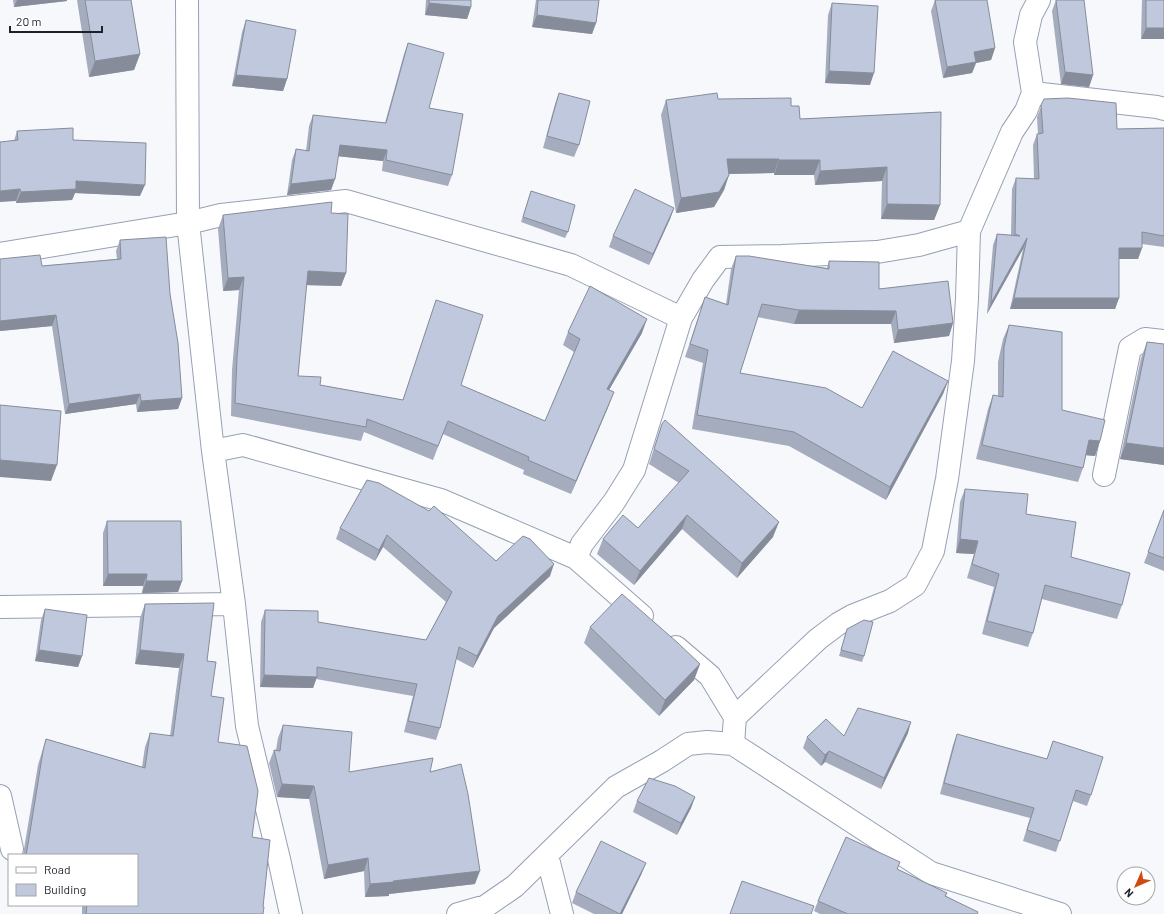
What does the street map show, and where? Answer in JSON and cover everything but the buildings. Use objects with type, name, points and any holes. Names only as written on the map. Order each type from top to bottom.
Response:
[{"type":"street","points":[[187,0],[188,223],[212,451],[234,604],[247,726],[291,914]]},
{"type":"street","points":[[735,717],[818,639],[838,624],[852,616],[890,601],[915,585],[933,551],[947,479],[963,361],[969,231],[1012,132],[1026,111],[1033,93],[1025,42],[1031,15],[1039,0]]},
{"type":"street","points":[[1033,93],[1157,107],[1164,110]]},
{"type":"street","points":[[0,254],[188,223],[221,215],[346,201],[571,265],[681,318]]},
{"type":"street","points":[[576,558],[582,544],[614,502],[634,470],[681,318],[703,280],[720,257],[877,252],[920,245],[969,231]]},
{"type":"street","points":[[1104,475],[1130,348],[1145,340],[1164,341]]},
{"type":"street","points":[[212,451],[243,445],[441,500],[576,558],[710,676],[735,717],[732,744]]},
{"type":"street","points":[[0,607],[234,604]]},
{"type":"street","points":[[458,914],[486,906],[515,886],[616,787],[662,761],[688,744],[707,742],[732,744],[931,873],[1055,913]]},
{"type":"street","points":[[0,796],[12,849]]},
{"type":"street","points":[[547,855],[562,914]]}]
